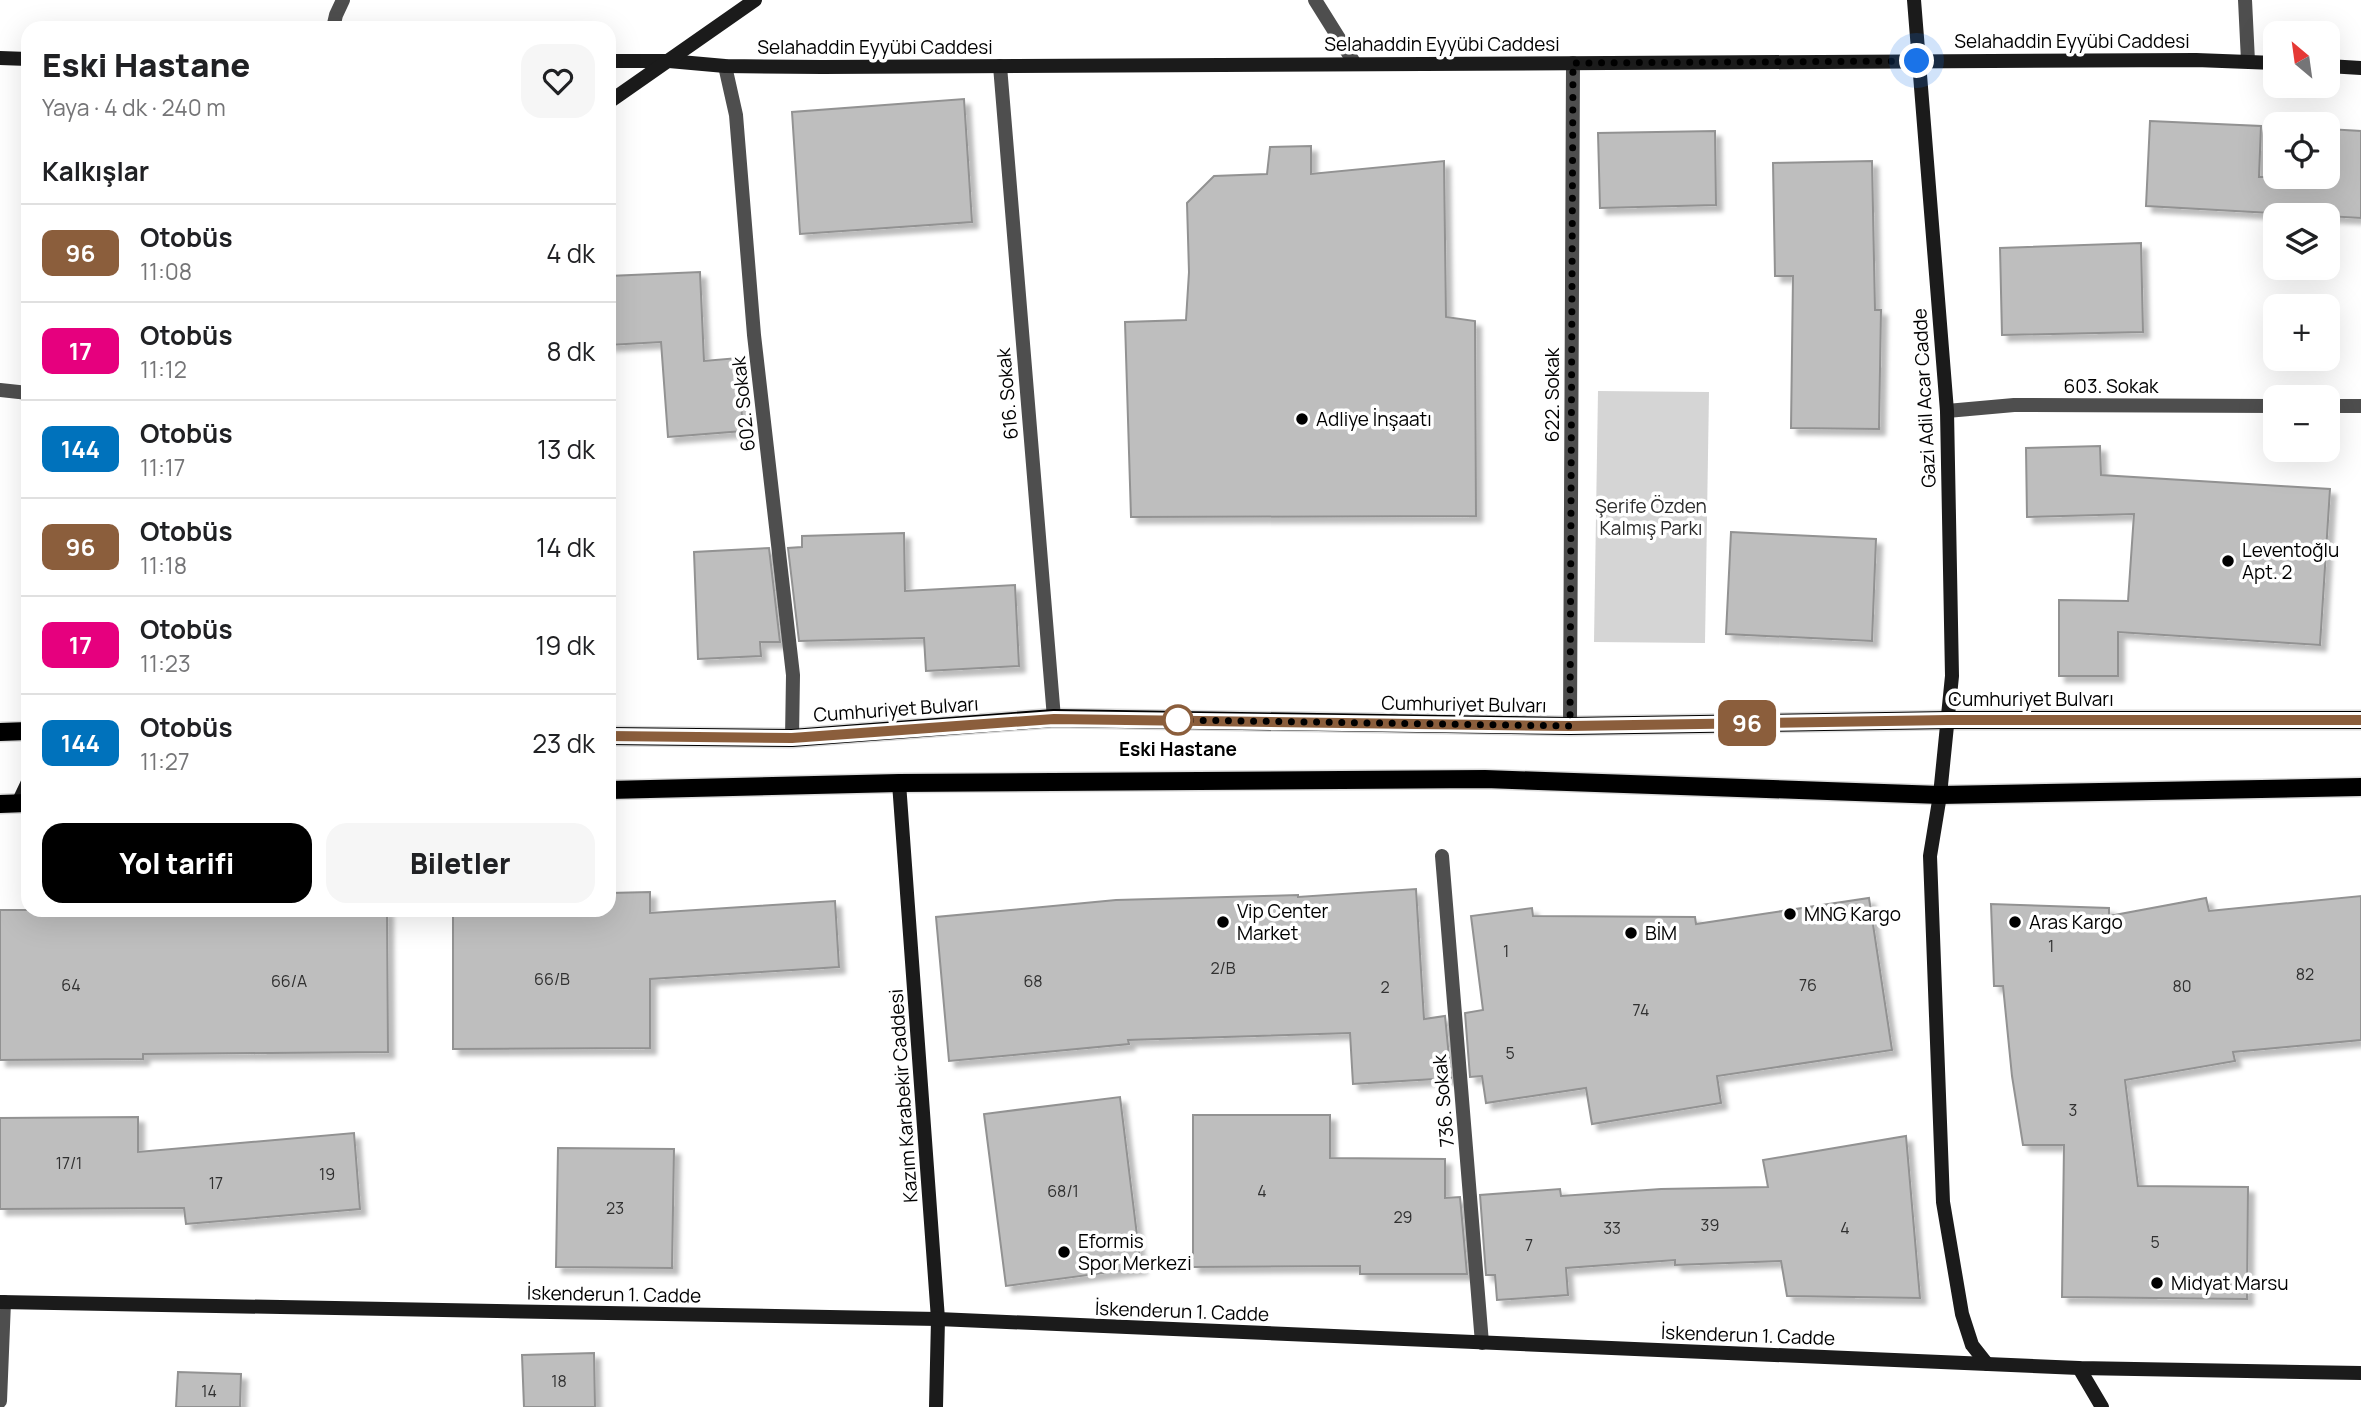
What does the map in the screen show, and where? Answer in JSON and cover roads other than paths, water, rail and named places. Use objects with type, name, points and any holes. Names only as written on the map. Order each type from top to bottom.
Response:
[{"type":"main road","name":"Cumhuriyet Bulvarı","points":[[616,736],[792,738],[1054,719],[1570,726],[1948,720],[2361,720]]},
{"type":"main road","points":[[0,732],[21,731]]},
{"type":"main road","points":[[616,790],[899,783],[1485,779],[1940,795],[2361,788]]},
{"type":"street","points":[[335,21],[343,0]]},
{"type":"street","points":[[616,97],[755,0]]},
{"type":"street","points":[[1315,0],[1355,64]]},
{"type":"street","name":"Gazi Adil Acar Cadde","points":[[1914,0],[1947,411],[1952,676],[1940,795],[1930,856],[1942,1202],[1962,1314],[1972,1345],[1987,1364]]},
{"type":"street","points":[[2245,0],[2248,61]]},
{"type":"street","points":[[0,58],[21,59]]},
{"type":"street","name":"Selahaddin Eyyübi Caddesi","points":[[616,61],[669,61],[725,66],[2263,62]]},
{"type":"street","name":"622. Sokak","points":[[1570,726],[1573,63]]},
{"type":"street","name":"602. Sokak","points":[[725,66],[736,115],[754,335],[793,675],[792,738]]},
{"type":"street","name":"616. Sokak","points":[[1000,66],[1054,719]]},
{"type":"street","points":[[2340,67],[2361,68]]},
{"type":"street","points":[[0,390],[21,392]]},
{"type":"street","name":"603. Sokak","points":[[1947,411],[2014,405],[2263,406]]},
{"type":"street","points":[[2340,406],[2361,406]]},
{"type":"street","name":"Kazım Karabekir Caddesi","points":[[899,783],[938,1319],[936,1407]]},
{"type":"street","name":"736. Sokak","points":[[1442,856],[1482,1343]]},
{"type":"street","points":[[0,1401],[2,1302]]},
{"type":"street","name":"İskenderun 1. Cadde","points":[[2,1302],[938,1319],[2079,1368],[2361,1373]]},
{"type":"street","points":[[2079,1368],[2102,1407]]},
{"type":"place","name":"Adliye İnşaatı","points":[[1302,419]]},
{"type":"place","name":"Leventoğlu Apt. 2","points":[[2228,561]]},
{"type":"place","name":"Eski Hastane","points":[[1178,720]]},
{"type":"place","name":"MNG Kargo","points":[[1790,914]]},
{"type":"place","name":"Vip Center Market","points":[[1223,922]]},
{"type":"place","name":"Aras Kargo","points":[[2015,922]]},
{"type":"place","name":"BİM","points":[[1631,933]]},
{"type":"place","name":"Eformis Spor Merkezi","points":[[1064,1252]]},
{"type":"place","name":"Midyat Marsu","points":[[2157,1283]]},
{"type":"park label","name":"Şerife Özden Kalmış Parkı","points":[[1651,517]]}]
